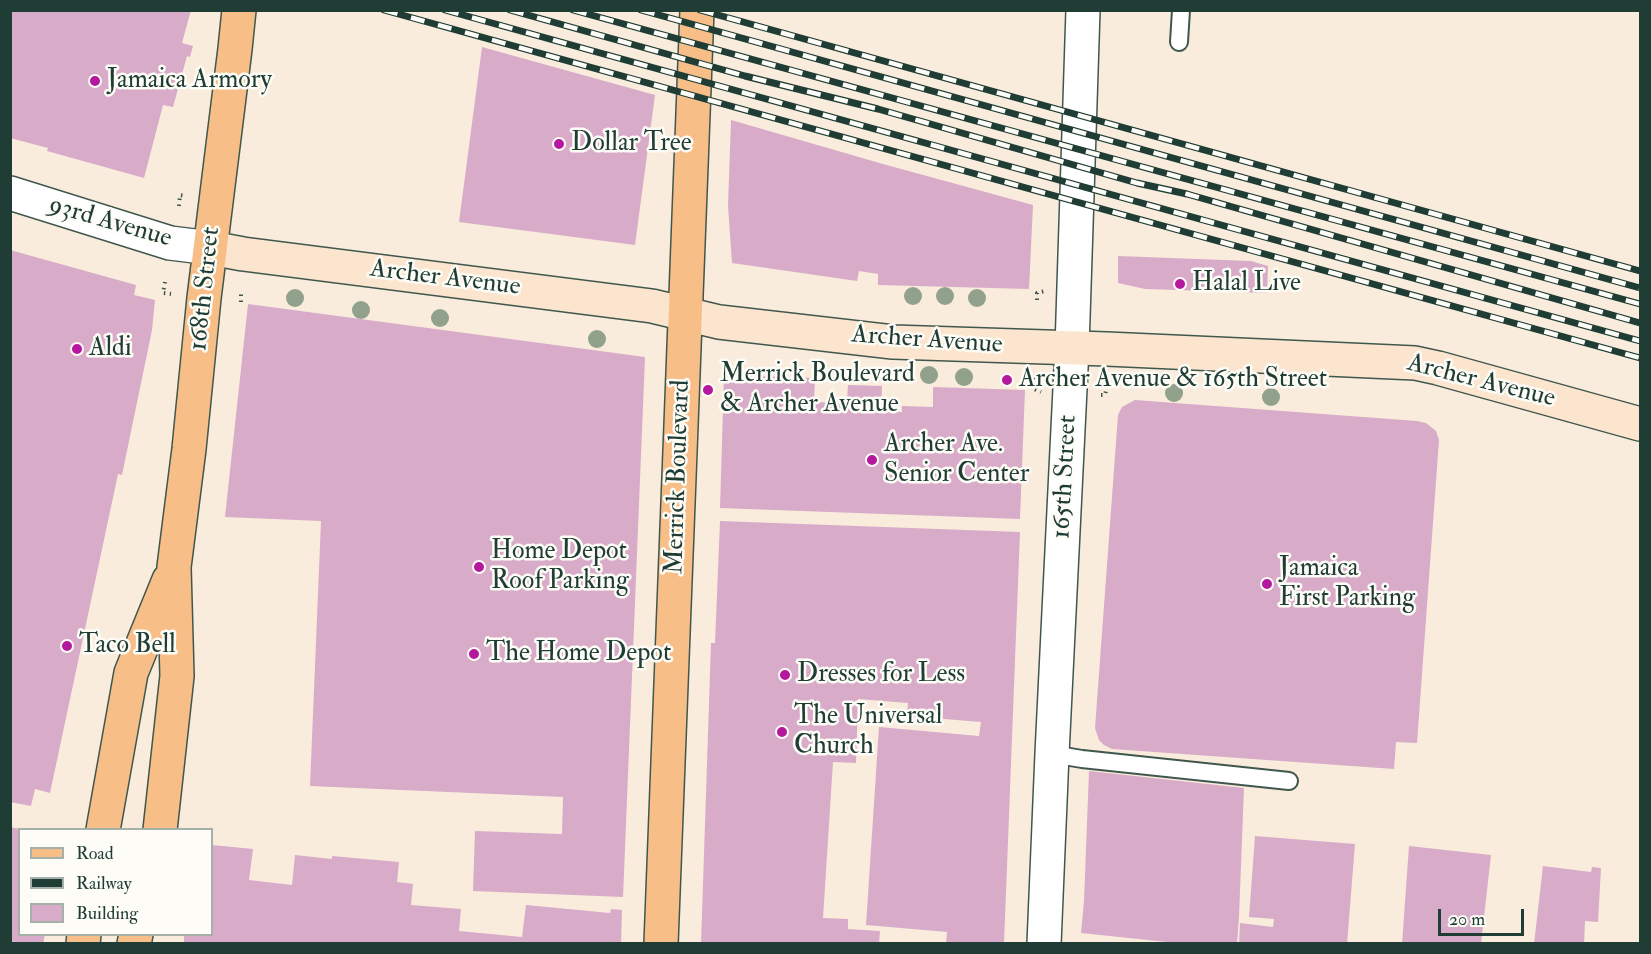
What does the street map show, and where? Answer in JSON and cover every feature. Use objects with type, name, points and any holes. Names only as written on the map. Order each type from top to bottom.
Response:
[{"type":"main road","name":"168th Street","points":[[162,818],[177,676],[174,567],[239,10]]},
{"type":"main road","name":"Merrick Boulevard","points":[[661,944],[697,10]]},
{"type":"main road","name":"168th Street","points":[[103,828],[131,674],[174,567]]},
{"type":"street","name":"165th Street","points":[[1044,944],[1072,348],[1083,10]]},
{"type":"street","name":"93rd Avenue","points":[[10,194],[170,243],[210,248]]},
{"type":"street","name":"Archer Avenue","points":[[210,248],[652,306],[719,322],[893,342],[1415,363],[1641,424]]},
{"type":"lane","points":[[1179,42],[1180,10]]},
{"type":"lane","points":[[1052,754],[1289,781]]},
{"type":"path","points":[[178,206],[180,195],[189,196]]},
{"type":"path","points":[[165,282],[163,293],[171,294]]},
{"type":"path","points":[[1036,300],[1037,293],[1045,291]]},
{"type":"path","points":[[241,293],[241,302]]},
{"type":"path","points":[[1033,378],[1034,389],[1041,393]]},
{"type":"building","name":"Jamaica Armory","points":[[10,10],[191,10],[182,43],[193,46],[190,57],[187,56],[173,107],[163,105],[144,178],[47,151],[48,148],[10,138]]},
{"type":"building","name":"Dollar Tree","points":[[482,47],[655,95],[635,245],[459,222]]},
{"type":"building","points":[[731,120],[1033,205],[1029,289],[878,285],[878,274],[859,271],[857,281],[732,263],[728,206]]},
{"type":"building","points":[[10,250],[136,285],[134,295],[155,300],[152,330],[122,475],[118,474],[50,793],[35,789],[31,806],[10,802]]},
{"type":"building","points":[[1118,256],[1251,261],[1268,266],[1267,293],[1145,289],[1118,283]]},
{"type":"building","name":"Home Depot Roof Parking","points":[[248,304],[645,357],[623,897],[473,891],[475,831],[562,834],[563,797],[310,786],[321,521],[225,517]]},
{"type":"building","name":"Archer Ave. Senior Center","points":[[724,375],[815,378],[814,402],[847,403],[848,385],[882,386],[881,411],[902,412],[902,406],[933,407],[933,387],[1025,390],[1020,519],[720,508]]},
{"type":"building","name":"Jamaica First Parking","points":[[1135,400],[1417,421],[1426,423],[1436,431],[1439,440],[1417,743],[1396,742],[1394,769],[1112,749],[1099,740],[1095,728],[1118,415],[1122,407]]},
{"type":"building","points":[[720,521],[1020,532],[1004,944],[946,944],[947,932],[866,925],[879,727],[979,736],[981,722],[907,716],[908,703],[858,699],[856,763],[833,762],[823,918],[848,919],[848,929],[880,931],[879,944],[701,944],[711,643],[715,643]]},
{"type":"building","points":[[1089,771],[1244,788],[1237,944],[1186,944],[1081,933]]},
{"type":"building","points":[[10,827],[18,829],[18,936],[45,936],[43,944],[21,944],[10,941]]},
{"type":"building","points":[[1255,836],[1355,844],[1347,944],[1239,944],[1240,923],[1273,927],[1274,919],[1249,917]]},
{"type":"building","points":[[213,845],[253,849],[249,880],[292,885],[295,855],[399,862],[397,882],[413,884],[411,905],[461,909],[459,931],[522,937],[526,905],[610,913],[611,909],[622,910],[621,944],[184,944],[184,936],[213,936]]},
{"type":"building","points":[[1409,846],[1491,855],[1481,944],[1402,944]]},
{"type":"building","points":[[1543,866],[1591,872],[1592,867],[1601,868],[1598,922],[1585,921],[1584,944],[1534,944]]},
{"type":"railway","points":[[384,10],[1640,358]]},
{"type":"railway","points":[[445,10],[1640,341]]},
{"type":"railway","points":[[510,10],[745,76],[878,109],[1137,183],[1187,194],[1640,323]]},
{"type":"railway","points":[[573,10],[1640,304]]},
{"type":"railway","points":[[641,10],[1640,288]]},
{"type":"railway","points":[[700,10],[1640,271]]},
{"type":"place","name":"Jamaica Armory","points":[[95,81]]},
{"type":"place","name":"Dollar Tree","points":[[559,144]]},
{"type":"place","name":"Halal Live","points":[[1180,284]]},
{"type":"place","name":"Aldi","points":[[77,349]]},
{"type":"place","name":"Archer Avenue & 165th Street","points":[[1007,380]]},
{"type":"place","name":"Merrick Boulevard & Archer Avenue","points":[[708,390]]},
{"type":"place","name":"Archer Ave. Senior Center","points":[[872,460]]},
{"type":"place","name":"Home Depot Roof Parking","points":[[479,567]]},
{"type":"place","name":"Jamaica First Parking","points":[[1267,584]]},
{"type":"place","name":"Taco Bell","points":[[67,646]]},
{"type":"place","name":"The Home Depot","points":[[474,654]]},
{"type":"place","name":"Dresses for Less","points":[[785,675]]},
{"type":"place","name":"The Universal Church","points":[[782,732]]}]
